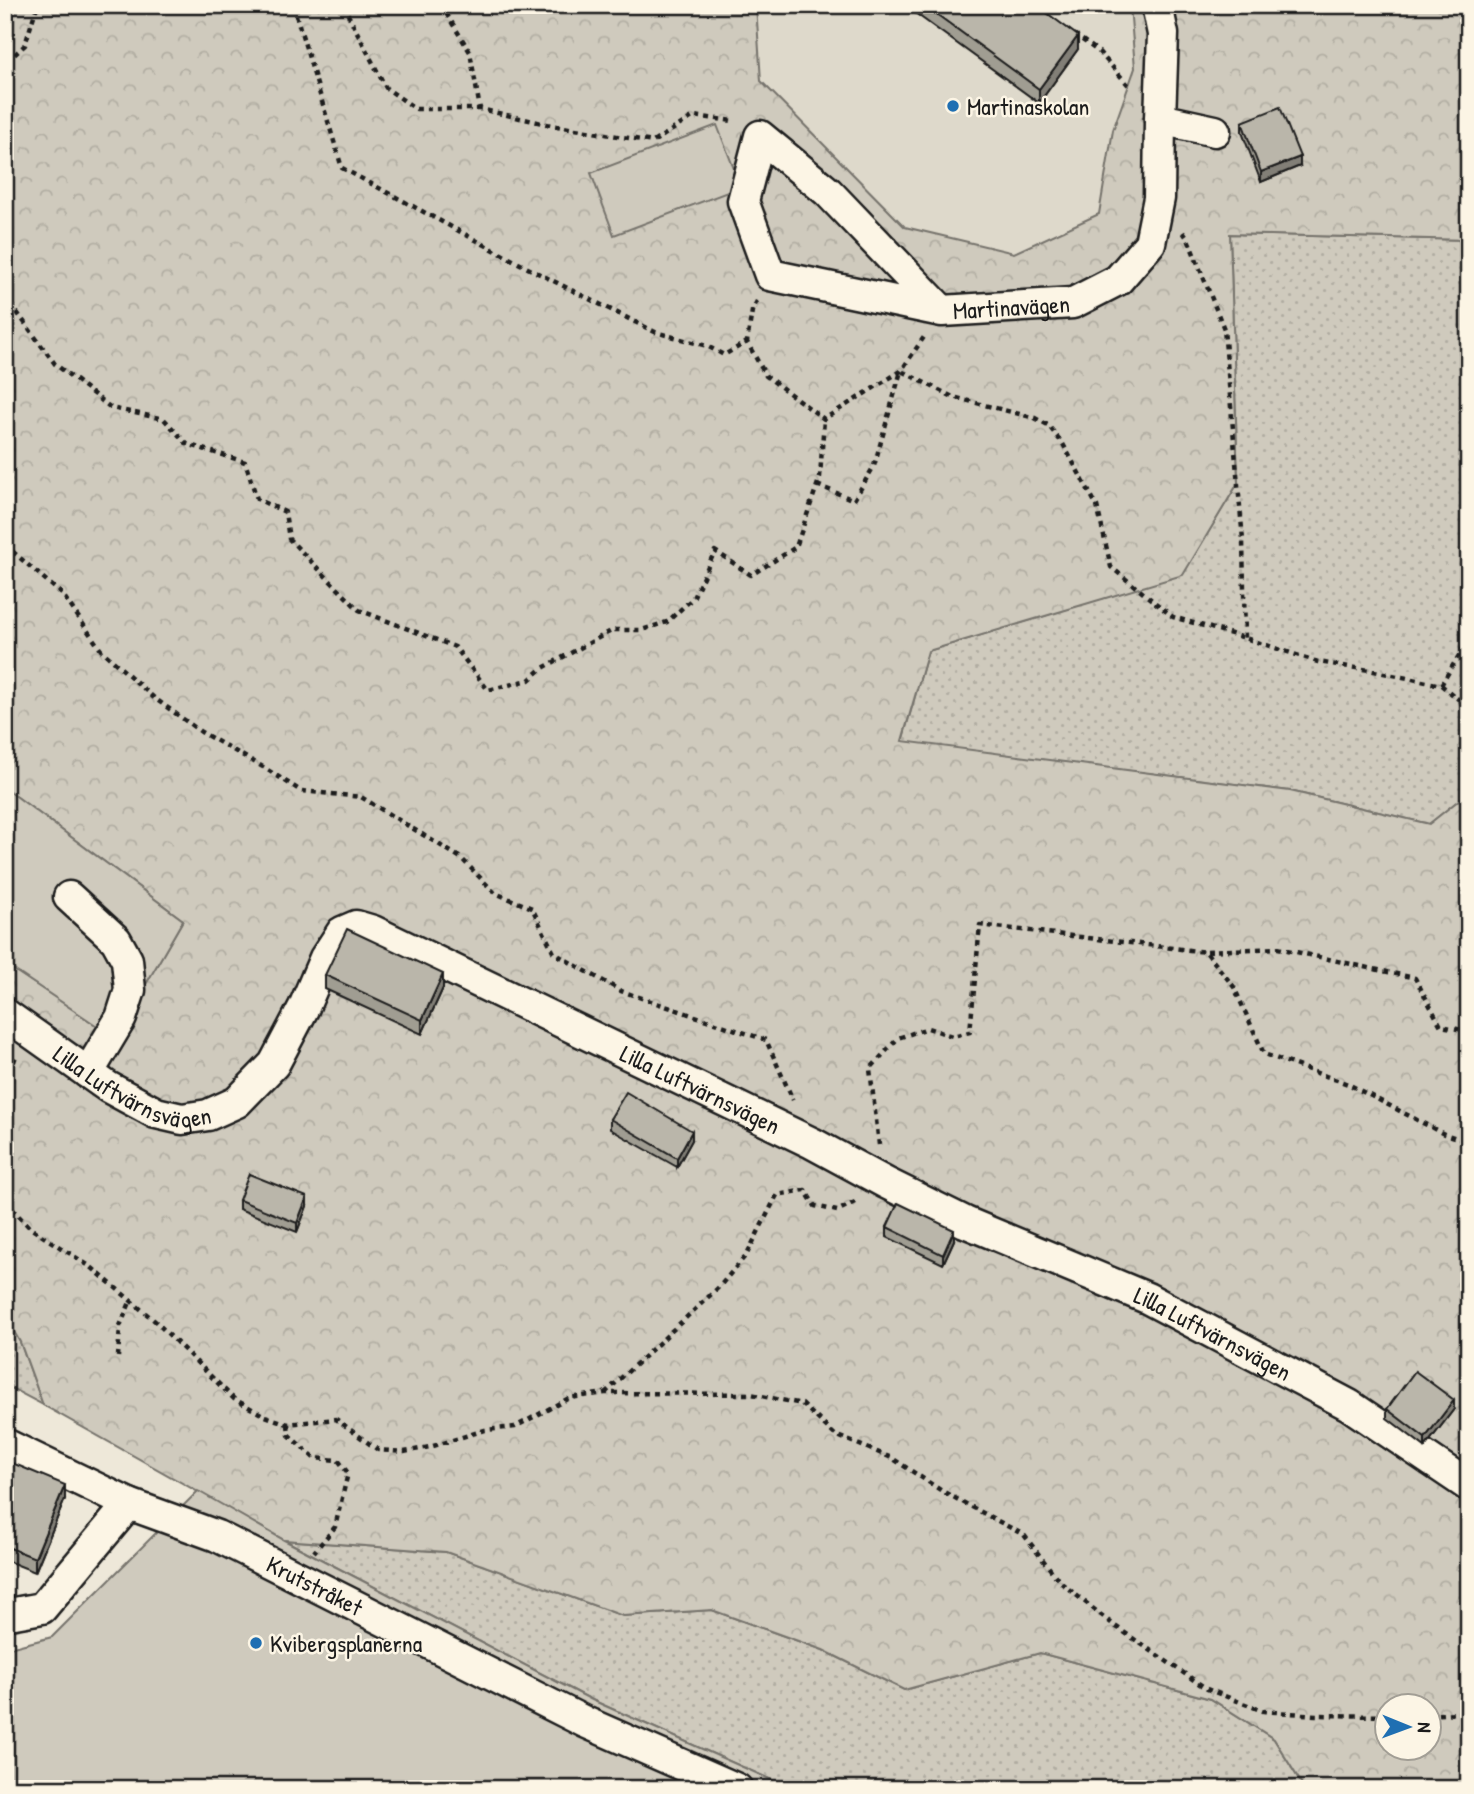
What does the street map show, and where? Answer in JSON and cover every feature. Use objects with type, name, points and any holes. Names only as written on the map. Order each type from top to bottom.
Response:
[{"type":"street","name":"Martinavägen","points":[[770,275],[942,312],[1073,303],[1118,281],[1150,243],[1159,198],[1163,34],[1157,5]]},
{"type":"street","points":[[1160,119],[1215,131]]},
{"type":"street","points":[[770,275],[743,201],[760,136],[828,192],[942,312]]},
{"type":"street","points":[[69,897],[116,940],[127,960],[130,990],[98,1080]]},
{"type":"street","name":"Lilla Luftvärnsvägen","points":[[5,1014],[98,1080],[156,1114],[182,1119],[208,1115],[237,1102],[274,1064],[304,1007],[325,958],[342,932],[356,926],[373,931],[812,1143],[965,1222],[1147,1298],[1349,1405],[1469,1486]]},
{"type":"street","name":"Krutstråket","points":[[5,1444],[130,1504],[216,1536],[585,1722],[737,1789]]},
{"type":"street","points":[[5,1613],[42,1608],[130,1504]]},
{"type":"path","points":[[5,72],[12,57],[25,45],[36,9],[40,5]]},
{"type":"path","points":[[293,5],[342,168],[524,266],[655,332],[707,346],[723,355],[747,342]]},
{"type":"path","points":[[343,5],[386,88],[416,109],[480,109],[551,125],[653,142],[694,116],[737,121],[760,136]]},
{"type":"path","points":[[440,5],[470,52],[480,109]]},
{"type":"path","points":[[1067,29],[1099,52],[1160,119]]},
{"type":"path","points":[[1159,198],[1188,239],[1224,329],[1243,540],[1245,638]]},
{"type":"path","points":[[770,275],[752,311],[747,342],[766,376],[824,419]]},
{"type":"path","points":[[5,296],[55,364],[111,408],[164,419],[187,444],[245,462],[257,499],[285,512],[289,538],[359,610],[455,647],[488,690],[529,680],[543,668],[613,630],[642,630],[667,622],[693,598],[715,551],[751,575],[796,547],[820,477],[824,419]]},
{"type":"path","points":[[817,485],[854,500],[874,466],[901,371],[942,312]]},
{"type":"path","points":[[824,419],[901,371]]},
{"type":"path","points":[[901,371],[953,397],[1035,418],[1048,425],[1063,444],[1097,506],[1111,567],[1173,617],[1318,662],[1441,685],[1469,708]]},
{"type":"path","points":[[5,545],[63,595],[101,650],[153,697],[201,732],[301,791],[361,797],[461,858],[495,893],[532,908],[554,953],[621,991],[766,1040],[812,1143]]},
{"type":"path","points":[[1441,685],[1469,642]]},
{"type":"path","points":[[604,1393],[719,1287],[747,1254],[777,1195],[804,1190],[815,1206],[837,1211],[886,1183],[875,1120],[870,1069],[898,1038],[928,1028],[952,1036],[970,1032],[979,925],[1206,951],[1278,948],[1415,978],[1441,1026],[1469,1031]]},
{"type":"path","points":[[1206,951],[1234,987],[1264,1054],[1348,1084],[1444,1134],[1469,1142]]},
{"type":"path","points":[[5,1201],[30,1228],[91,1267],[131,1300],[187,1350],[234,1399],[265,1416],[288,1424],[337,1419],[378,1450],[404,1452],[485,1430],[515,1427],[569,1398],[604,1393],[751,1394],[802,1404],[835,1435],[892,1458],[942,1491],[1024,1535],[1060,1582],[1115,1626],[1207,1689],[1263,1711],[1372,1716]]},
{"type":"path","points":[[118,1357],[120,1326],[131,1300]]},
{"type":"path","points":[[288,1424],[289,1435],[314,1458],[338,1460],[348,1473],[335,1527],[293,1575]]},
{"type":"path","points":[[1442,1714],[1469,1712]]},
{"type":"shaded area","name":"Martinaskolan","points":[[756,5],[1130,5],[1135,68],[1113,130],[1099,214],[1014,253],[905,227],[761,81]]},
{"type":"green space","points":[[5,5],[756,5],[761,81],[905,227],[1014,253],[1099,214],[1113,130],[1135,68],[1130,5],[1469,5],[1469,240],[1230,234],[1238,483],[1183,575],[928,651],[902,741],[1290,791],[1429,824],[1469,792],[1469,1789],[1305,1789],[1274,1739],[1211,1699],[1040,1653],[904,1690],[823,1650],[712,1610],[623,1616],[446,1552],[284,1540],[43,1405],[20,1342],[5,1316],[5,964],[115,1037],[183,920],[5,788]]},
{"type":"green space","points":[[717,125],[741,187],[614,235],[591,173]]},
{"type":"green space","points":[[1230,234],[1469,240],[1469,792],[1429,824],[1290,791],[902,742],[928,651],[1183,574],[1238,483]]},
{"type":"green space","points":[[5,788],[183,920],[115,1038],[5,964]]},
{"type":"green space","points":[[5,1316],[20,1342],[43,1405],[5,1385]]},
{"type":"green space","name":"Kvibergsplanerna","points":[[198,1491],[284,1540],[592,1700],[792,1789],[5,1789],[5,1649],[52,1637]]},
{"type":"green space","points":[[284,1540],[446,1552],[623,1616],[712,1610],[823,1650],[904,1690],[1040,1653],[1211,1699],[1274,1739],[1305,1789],[792,1789],[592,1700]]},
{"type":"building","points":[[924,5],[1036,5],[1078,36],[1039,89]]},
{"type":"building","points":[[1280,107],[1300,157],[1261,172],[1242,122]]},
{"type":"building","points":[[347,929],[443,974],[422,1020],[325,975]]},
{"type":"building","points":[[626,1092],[692,1131],[677,1158],[610,1119]]},
{"type":"building","points":[[249,1174],[307,1197],[297,1223],[239,1200]]},
{"type":"building","points":[[898,1203],[954,1230],[943,1255],[887,1227]]},
{"type":"building","points":[[1415,1371],[1454,1400],[1425,1438],[1387,1409]]},
{"type":"building","points":[[5,1460],[65,1485],[35,1558],[5,1546]]},
{"type":"place","name":"Martinaskolan","points":[[953,106]]},
{"type":"place","name":"Kvibergsplanerna","points":[[256,1643]]}]
